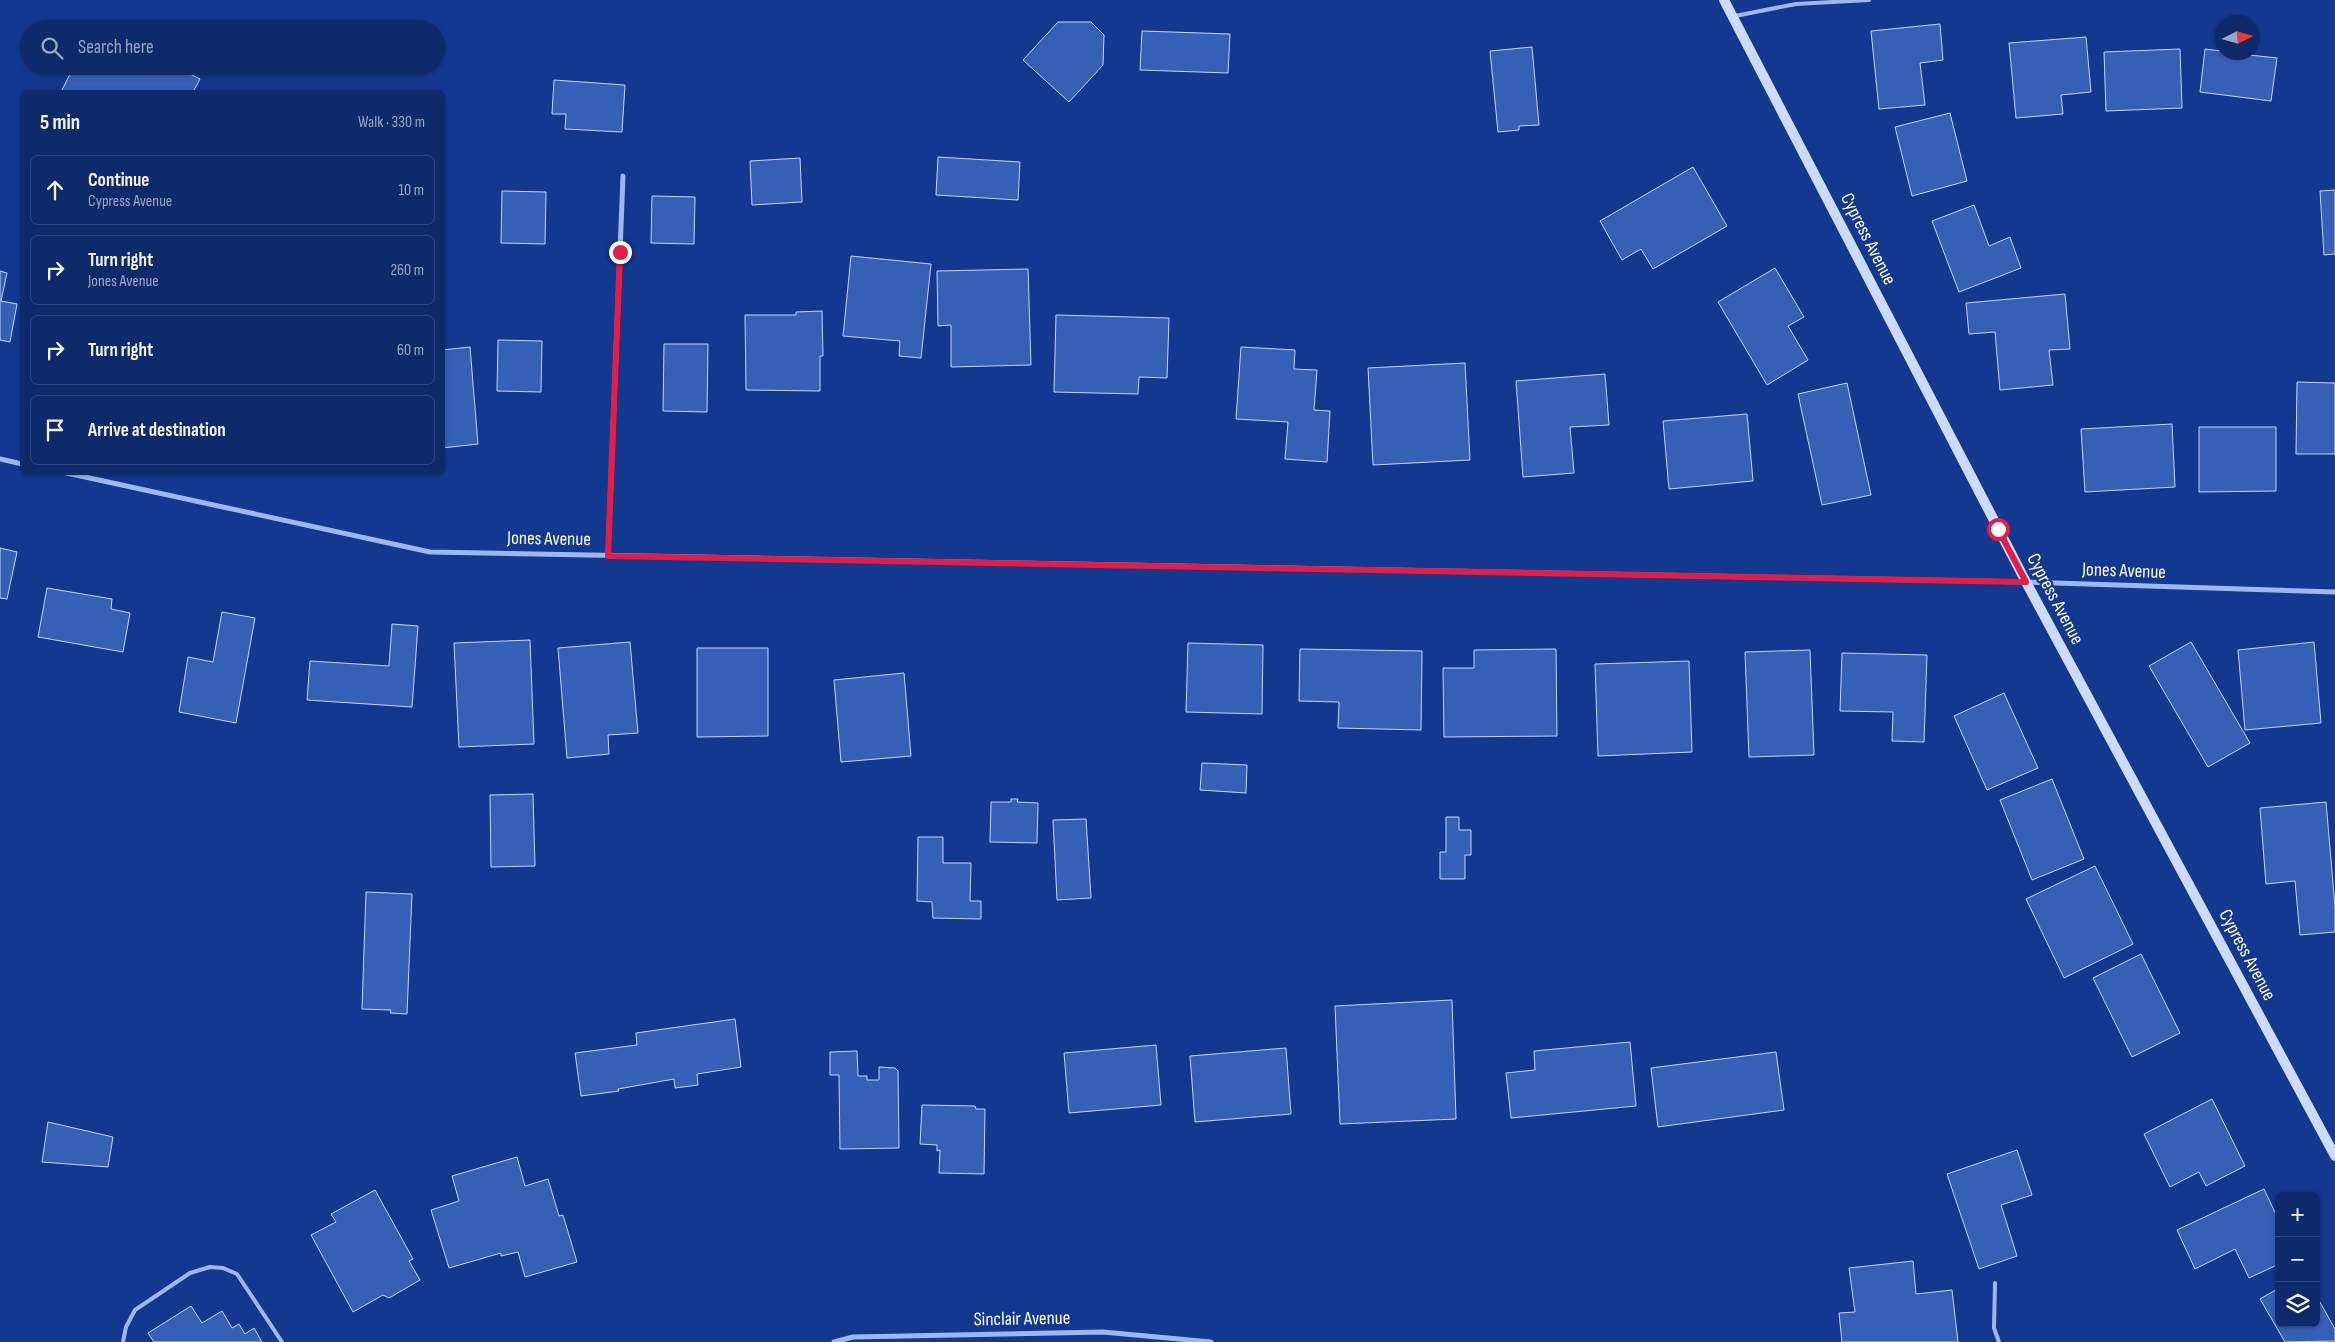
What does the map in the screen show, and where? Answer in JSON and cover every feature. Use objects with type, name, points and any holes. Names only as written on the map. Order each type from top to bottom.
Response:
[{"type":"street","name":"Cypress Avenue","points":[[1724,0],[2026,582],[2331,1142],[2335,1156]]},
{"type":"street","points":[[608,556],[623,176]]},
{"type":"street","points":[[0,459],[20,464]]},
{"type":"street","name":"Jones Avenue","points":[[76,475],[430,552],[2026,582],[2335,592]]},
{"type":"street","name":"Sinclair Avenue","points":[[834,1342],[853,1337],[1103,1332],[1212,1342]]},
{"type":"lane","points":[[1733,16],[1796,4],[1869,0]]},
{"type":"lane","points":[[123,1342],[126,1327],[135,1310],[190,1273],[210,1267],[223,1268],[237,1274],[282,1342]]},
{"type":"lane","points":[[1995,1283],[1994,1328],[1999,1342]]},
{"type":"building","points":[[1058,22],[1091,22],[1104,35],[1103,65],[1069,102],[1023,60]]},
{"type":"building","points":[[1940,24],[1943,60],[1920,63],[1925,105],[1879,109],[1871,31]]},
{"type":"building","points":[[1142,31],[1230,34],[1228,73],[1140,70]]},
{"type":"building","points":[[2086,37],[2091,92],[2061,95],[2063,114],[2016,118],[2009,43]]},
{"type":"building","points":[[1532,47],[1539,125],[1519,126],[1519,130],[1498,132],[1490,51]]},
{"type":"building","points":[[2180,49],[2182,108],[2106,111],[2104,52]]},
{"type":"building","points":[[2205,49],[2215,50],[2215,60],[2260,60],[2260,56],[2277,58],[2271,101],[2200,92]]},
{"type":"building","points":[[70,75],[192,75],[200,79],[194,90],[62,90]]},
{"type":"building","points":[[554,80],[625,85],[622,132],[565,129],[566,114],[552,114]]},
{"type":"building","points":[[1950,113],[1967,181],[1912,196],[1895,127]]},
{"type":"building","points":[[938,157],[1020,162],[1018,200],[936,195]]},
{"type":"building","points":[[800,158],[802,202],[752,205],[750,161]]},
{"type":"building","points":[[1693,167],[1727,226],[1653,269],[1641,249],[1622,260],[1600,221]]},
{"type":"building","points":[[2335,190],[2335,254],[2324,255],[2320,191]]},
{"type":"building","points":[[502,191],[546,192],[545,244],[501,243]]},
{"type":"building","points":[[652,196],[695,197],[694,244],[651,243]]},
{"type":"building","points":[[1974,205],[1989,246],[2010,237],[2021,268],[1959,292],[1932,221]]},
{"type":"building","points":[[851,256],[931,264],[921,358],[899,356],[900,341],[843,336]]},
{"type":"building","points":[[1775,268],[1804,317],[1788,326],[1808,360],[1767,385],[1718,302]]},
{"type":"building","points":[[1028,269],[1031,365],[951,367],[951,325],[938,326],[937,271]]},
{"type":"building","points":[[0,271],[7,273],[1,301],[17,304],[10,342],[0,340]]},
{"type":"building","points":[[2065,294],[2070,349],[2049,350],[2053,385],[2000,390],[1995,332],[1969,334],[1966,303]]},
{"type":"building","points":[[822,311],[823,356],[820,356],[820,391],[746,390],[745,315],[796,315],[796,312]]},
{"type":"building","points":[[1056,315],[1169,318],[1167,378],[1139,377],[1138,394],[1054,392]]},
{"type":"building","points":[[498,340],[542,341],[541,392],[497,391]]},
{"type":"building","points":[[664,344],[708,344],[707,412],[663,411]]},
{"type":"building","points":[[470,347],[478,444],[445,448],[445,350]]},
{"type":"building","points":[[1241,347],[1295,350],[1294,369],[1317,370],[1314,410],[1330,411],[1327,462],[1285,459],[1288,422],[1236,419]]},
{"type":"building","points":[[1465,363],[1470,460],[1373,465],[1368,368]]},
{"type":"building","points":[[1605,374],[1609,425],[1570,427],[1574,473],[1523,477],[1516,381]]},
{"type":"building","points":[[2297,382],[2335,383],[2335,454],[2296,454]]},
{"type":"building","points":[[1847,383],[1871,495],[1822,505],[1798,394]]},
{"type":"building","points":[[1747,414],[1753,481],[1669,489],[1663,421]]},
{"type":"building","points":[[2172,424],[2175,487],[2085,492],[2081,429]]},
{"type":"building","points":[[2199,427],[2276,427],[2276,491],[2199,492]]},
{"type":"building","points":[[0,548],[17,552],[7,599],[0,598]]},
{"type":"building","points":[[47,588],[112,599],[111,609],[130,613],[123,652],[38,637]]},
{"type":"building","points":[[222,612],[255,618],[236,723],[179,712],[188,657],[213,662]]},
{"type":"building","points":[[392,624],[418,626],[412,707],[307,700],[310,661],[389,666]]},
{"type":"building","points":[[530,640],[534,744],[459,747],[454,643]]},
{"type":"building","points":[[630,642],[638,733],[608,735],[609,754],[567,758],[558,648]]},
{"type":"building","points":[[2191,642],[2250,743],[2208,767],[2149,666]]},
{"type":"building","points":[[2314,642],[2321,723],[2245,730],[2238,650]]},
{"type":"building","points":[[1188,643],[1263,645],[1262,714],[1186,712]]},
{"type":"building","points":[[697,648],[768,648],[768,736],[697,737]]},
{"type":"building","points":[[1300,649],[1422,651],[1421,730],[1338,728],[1339,702],[1299,701]]},
{"type":"building","points":[[1556,649],[1557,736],[1444,737],[1443,668],[1474,668],[1474,650]]},
{"type":"building","points":[[1810,650],[1814,755],[1749,757],[1745,652]]},
{"type":"building","points":[[1842,653],[1927,655],[1924,742],[1892,741],[1893,712],[1840,711]]},
{"type":"building","points":[[1689,661],[1692,752],[1598,756],[1595,664]]},
{"type":"building","points":[[904,673],[911,756],[841,762],[834,680]]},
{"type":"building","points":[[2004,693],[2038,768],[1987,790],[1954,716]]},
{"type":"building","points":[[1202,763],[1247,765],[1246,793],[1200,790]]},
{"type":"building","points":[[2052,779],[2084,859],[2032,880],[2000,800]]},
{"type":"building","points":[[533,794],[535,866],[491,867],[490,795]]},
{"type":"building","points":[[1011,799],[1018,799],[1017,802],[1038,803],[1037,843],[990,842],[991,802],[1011,802]]},
{"type":"building","points":[[2326,802],[2335,907],[2335,932],[2300,935],[2295,881],[2266,884],[2260,808]]},
{"type":"building","points":[[1446,817],[1459,817],[1459,830],[1471,830],[1471,855],[1465,855],[1465,879],[1440,879],[1440,852],[1446,852]]},
{"type":"building","points":[[1086,819],[1091,898],[1057,900],[1053,820]]},
{"type":"building","points":[[918,837],[943,837],[943,863],[971,863],[970,901],[981,901],[981,919],[933,918],[932,902],[917,901]]},
{"type":"building","points":[[2095,866],[2133,944],[2064,978],[2026,899]]},
{"type":"building","points":[[366,892],[412,894],[407,1014],[390,1013],[391,1010],[362,1009]]},
{"type":"building","points":[[2141,954],[2180,1033],[2132,1057],[2093,978]]},
{"type":"building","points":[[1452,1000],[1456,1119],[1340,1124],[1335,1006]]},
{"type":"building","points":[[735,1019],[741,1067],[697,1074],[698,1085],[675,1088],[674,1079],[618,1089],[619,1091],[581,1096],[575,1053],[637,1045],[636,1033]]},
{"type":"building","points":[[1630,1042],[1636,1106],[1511,1118],[1506,1073],[1535,1070],[1534,1051]]},
{"type":"building","points":[[1156,1045],[1161,1105],[1069,1113],[1064,1053]]},
{"type":"building","points":[[1286,1048],[1291,1114],[1195,1122],[1190,1056]]},
{"type":"building","points":[[857,1051],[858,1076],[867,1076],[867,1080],[879,1080],[879,1067],[895,1068],[898,1071],[899,1148],[840,1149],[839,1075],[830,1075],[830,1052]]},
{"type":"building","points":[[1776,1052],[1784,1110],[1658,1127],[1651,1068]]},
{"type":"building","points":[[2212,1099],[2245,1166],[2206,1186],[2199,1172],[2170,1187],[2144,1134]]},
{"type":"building","points":[[922,1105],[975,1106],[976,1109],[985,1109],[984,1174],[939,1173],[940,1150],[937,1151],[937,1145],[920,1144]]},
{"type":"building","points":[[48,1122],[113,1137],[108,1167],[42,1162]]},
{"type":"building","points":[[2017,1150],[2032,1195],[2001,1205],[2017,1256],[1979,1269],[1947,1174]]},
{"type":"building","points":[[517,1157],[525,1186],[548,1179],[559,1216],[563,1215],[577,1262],[525,1277],[518,1252],[501,1256],[501,1253],[449,1268],[431,1210],[459,1201],[452,1176]]},
{"type":"building","points":[[2264,1189],[2275,1212],[2275,1266],[2249,1278],[2235,1249],[2195,1269],[2177,1230]]},
{"type":"building","points":[[375,1190],[413,1259],[409,1261],[420,1280],[389,1298],[383,1295],[353,1312],[311,1235],[336,1222],[331,1214]]},
{"type":"building","points":[[1913,1261],[1916,1294],[1952,1290],[1958,1342],[1842,1342],[1839,1313],[1855,1312],[1849,1268]]},
{"type":"building","points":[[2275,1290],[2275,1325],[2260,1299]]},
{"type":"building","points":[[2320,1302],[2335,1329],[2335,1341],[2285,1342],[2276,1327],[2320,1327]]},
{"type":"building","points":[[191,1306],[202,1323],[222,1311],[232,1328],[239,1324],[245,1334],[254,1328],[262,1342],[154,1342],[148,1333]]},
{"type":"route","points":[[620,252],[608,556],[2026,582],[1998,529]]}]
